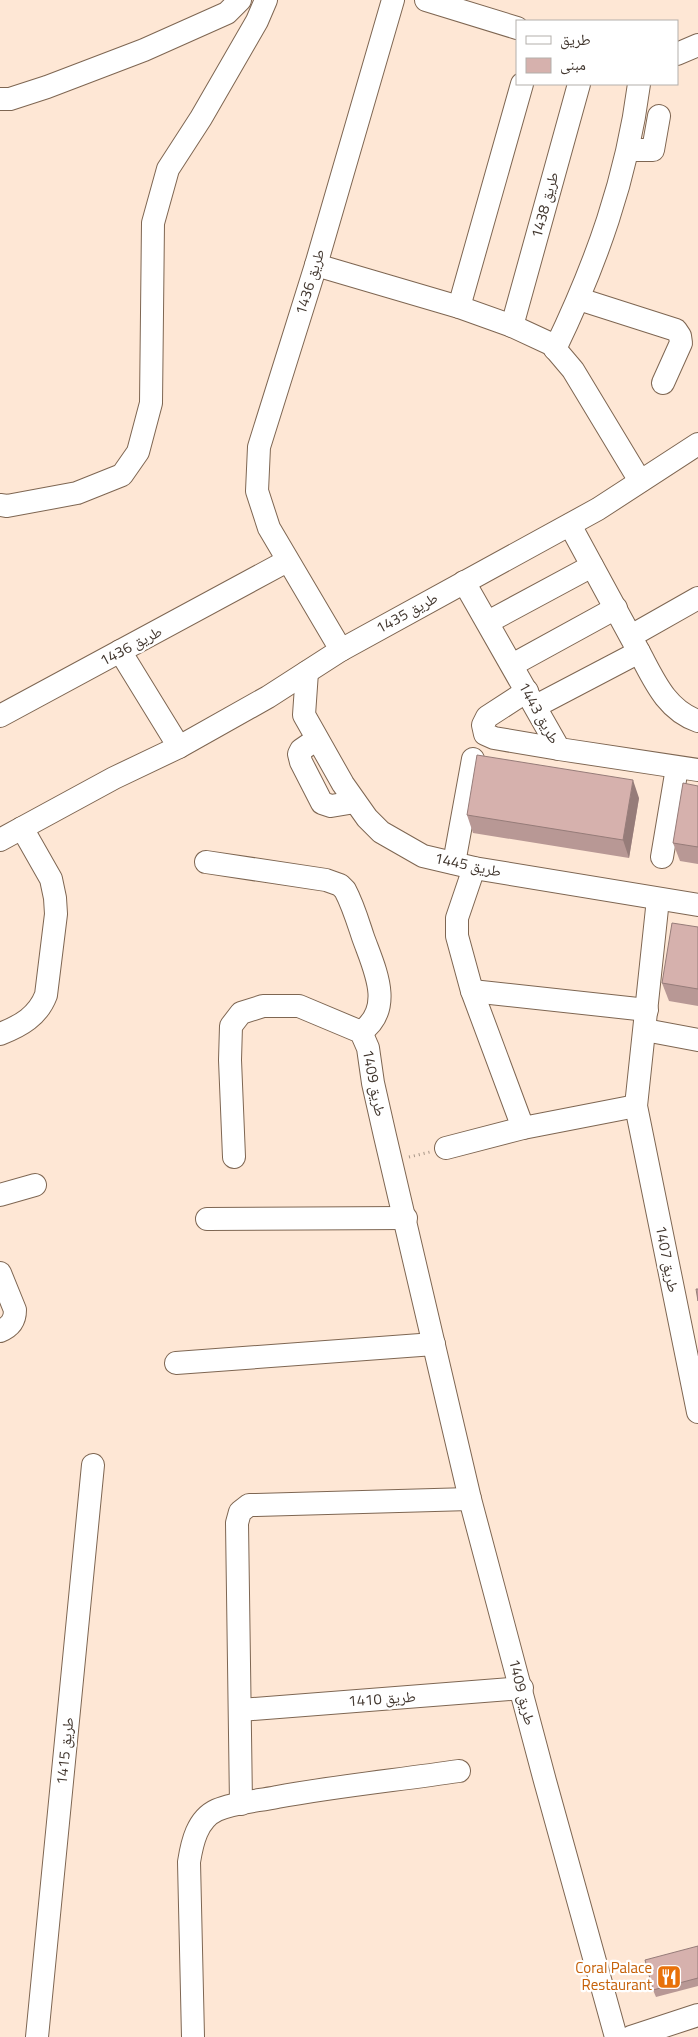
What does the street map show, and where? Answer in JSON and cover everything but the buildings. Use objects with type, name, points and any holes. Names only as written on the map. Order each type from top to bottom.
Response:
[{"type":"street","points":[[0,99],[10,99],[47,87],[144,50],[227,13],[240,0]]},
{"type":"street","points":[[0,505],[7,506],[76,493],[122,475],[138,452],[151,403],[154,223],[168,169],[202,118],[257,21],[266,0]]},
{"type":"street","name":"طريق 1436","points":[[341,650],[269,528],[257,491],[259,447],[316,265],[393,0]]},
{"type":"street","points":[[426,0],[516,28]]},
{"type":"street","points":[[678,54],[698,45]]},
{"type":"street","points":[[459,307],[522,85]]},
{"type":"street","name":"طريق 1438","points":[[512,326],[579,85]]},
{"type":"street","points":[[554,349],[579,299],[615,201],[628,150],[639,85]]},
{"type":"street","points":[[628,150],[653,150],[659,116]]},
{"type":"street","points":[[316,265],[459,307],[512,326],[551,344],[573,370],[640,481]]},
{"type":"street","points":[[579,299],[676,330],[680,336],[681,343],[663,383]]},
{"type":"street","name":"طريق 1435","points":[[0,840],[114,778],[179,747],[268,697],[341,650],[598,510],[698,444]]},
{"type":"street","points":[[570,525],[667,700],[681,715],[698,721]]},
{"type":"street","name":"طريق 1436","points":[[0,716],[288,561]]},
{"type":"street","points":[[488,622],[592,566]]},
{"type":"street","name":"طريق 1443","points":[[464,582],[532,698],[559,749],[687,769]]},
{"type":"street","points":[[559,749],[494,738],[486,734],[483,725],[487,717],[532,698],[635,644],[698,598]]},
{"type":"street","points":[[512,665],[616,608]]},
{"type":"street","points":[[120,651],[179,747]]},
{"type":"street","points":[[304,716],[307,672]]},
{"type":"street","name":"طريق 1445","points":[[268,697],[287,705],[304,716],[355,802],[367,818],[381,832],[423,856],[464,865],[698,905]]},
{"type":"street","points":[[473,759],[464,865],[457,918],[457,936],[472,991],[522,1128]]},
{"type":"street","points":[[662,857],[687,769]]},
{"type":"street","points":[[7,1031],[34,1015],[42,1007],[46,995],[56,914],[51,879],[22,828]]},
{"type":"street","points":[[206,862],[326,880],[340,885],[345,890],[380,988],[378,1013],[368,1027],[361,1032]]},
{"type":"street","name":"طريق 1407","points":[[658,899],[636,1106],[698,1412]]},
{"type":"street","points":[[472,991],[646,1020],[698,1040]]},
{"type":"street","name":"طريق 1409","points":[[234,1157],[230,1060],[231,1026],[241,1012],[264,1006],[299,1006],[361,1032],[368,1048],[373,1083],[470,1499],[522,1688],[544,1781],[616,2037]]},
{"type":"street","points":[[446,1148],[522,1128],[636,1106]]},
{"type":"street","points":[[0,1195],[35,1185]]},
{"type":"street","points":[[207,1219],[406,1218]]},
{"type":"street","points":[[0,1274],[13,1305],[15,1316],[9,1327],[0,1331]]},
{"type":"street","points":[[176,1362],[434,1344]]},
{"type":"street","name":"طريق 1415","points":[[37,2037],[93,1465]]},
{"type":"street","points":[[241,1804],[237,1523],[240,1512],[244,1508],[256,1505],[470,1499]]},
{"type":"street","name":"طريق 1410","points":[[241,1710],[522,1688]]},
{"type":"street","points":[[193,2037],[189,1862],[193,1840],[204,1820],[216,1810],[241,1804],[322,1789],[459,1771]]},
{"type":"street","points":[[631,2037],[696,2027]]},
{"type":"street","points":[[669,2037],[696,2027]]},
{"type":"path","points":[[391,1162],[446,1148]]},
{"type":"place","name":"Coral Palace Restaurant","points":[[669,1977]]}]
